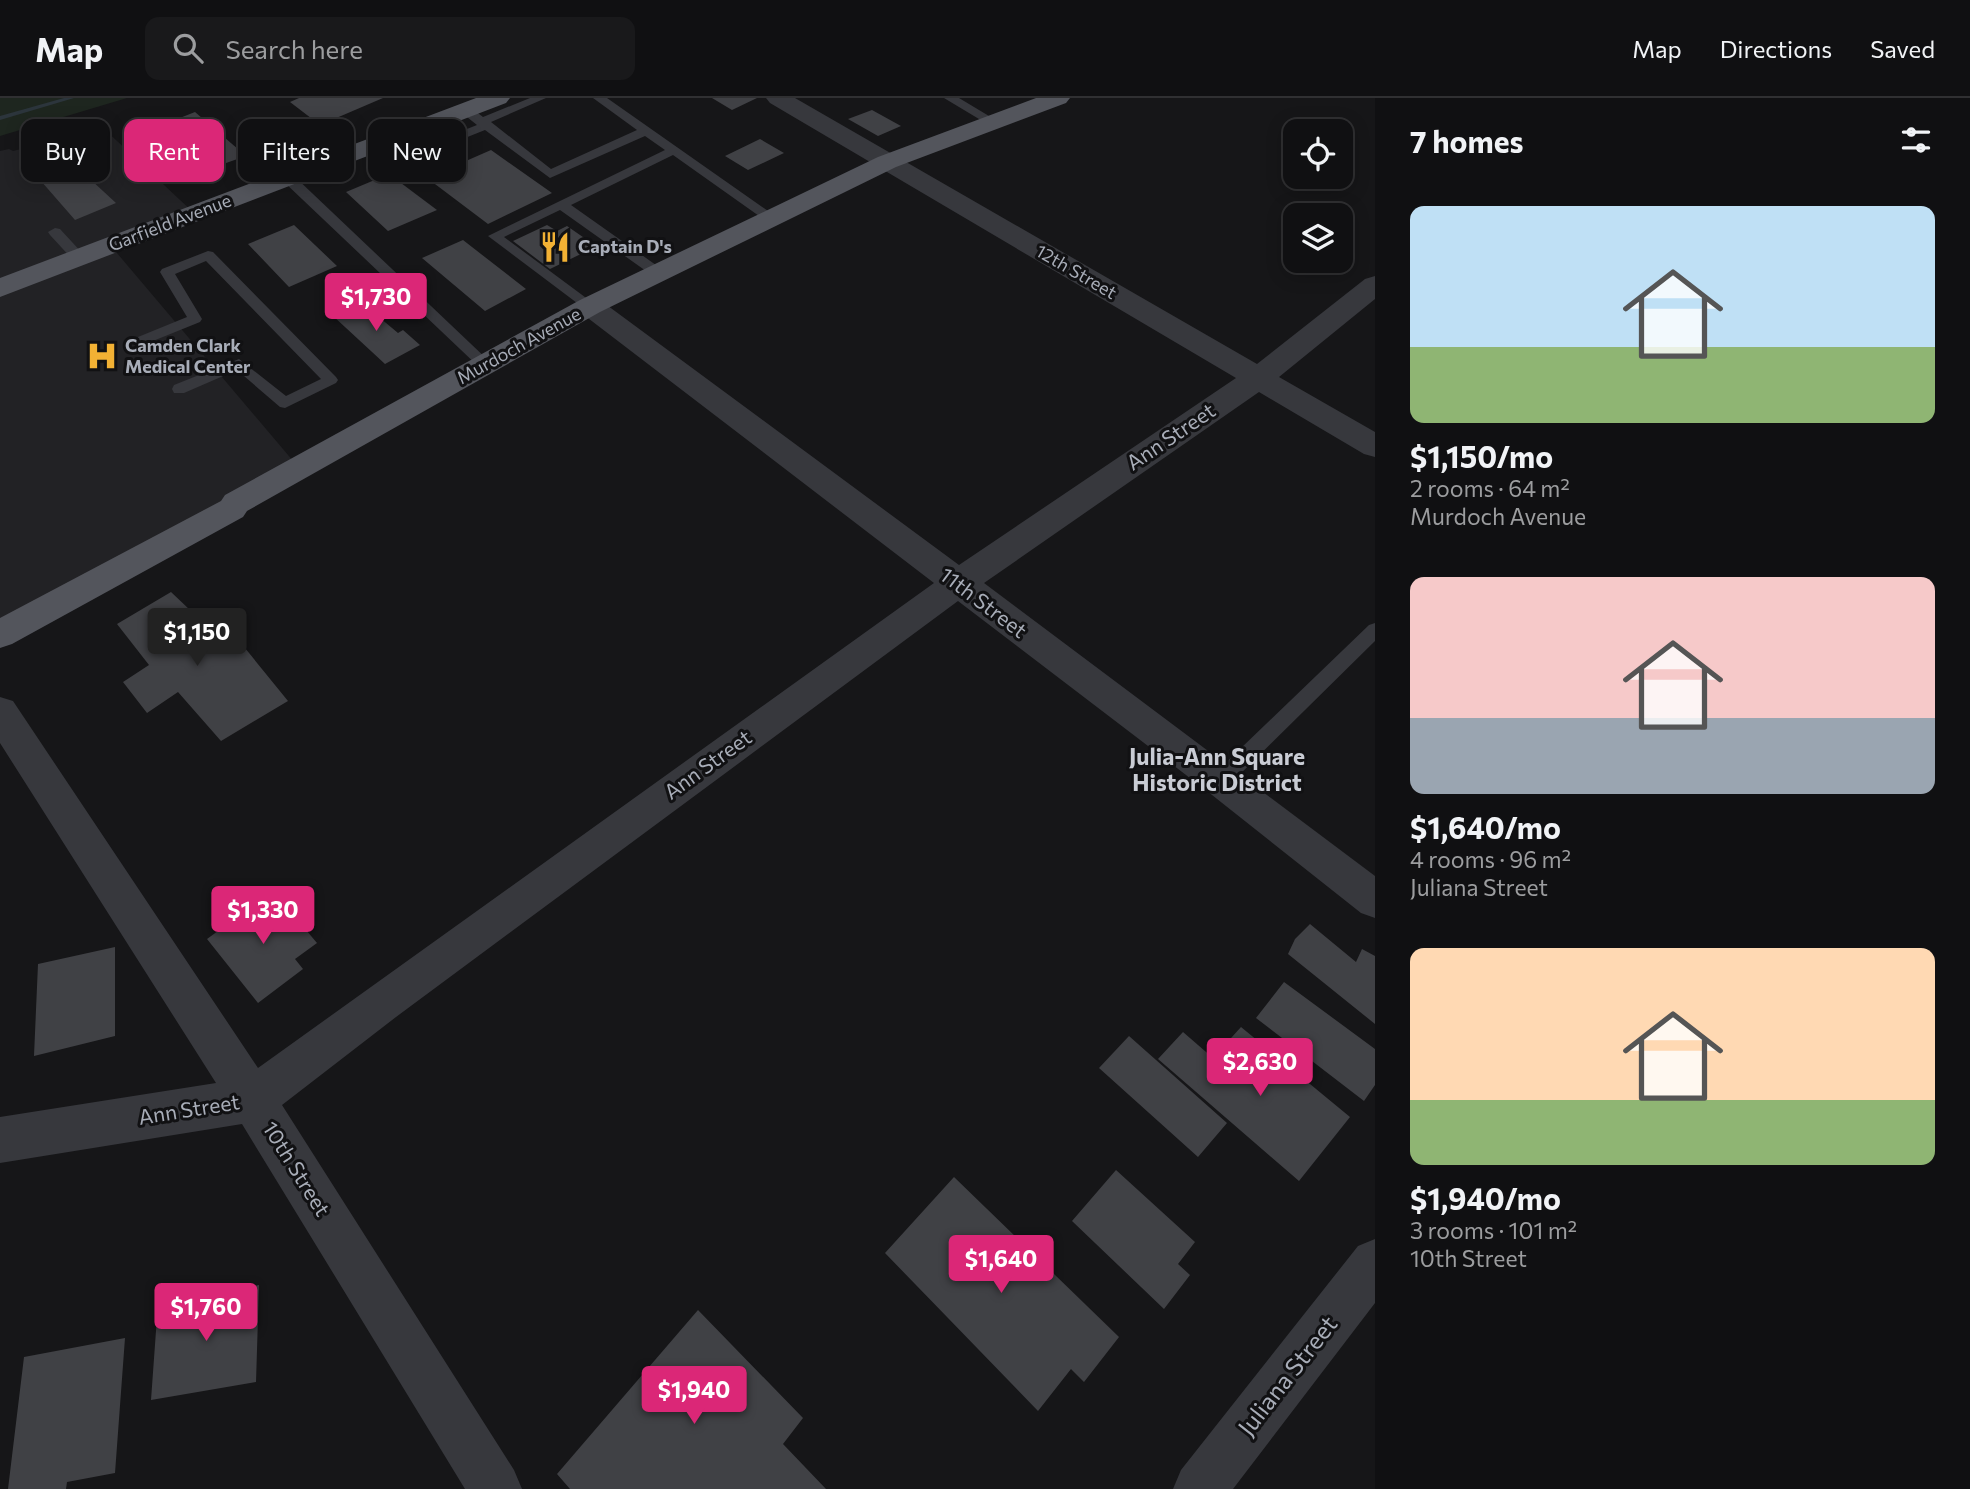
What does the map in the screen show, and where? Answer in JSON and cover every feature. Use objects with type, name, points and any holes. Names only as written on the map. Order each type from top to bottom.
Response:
[{"type":"main road","name":"Garfield Avenue","points":[[354,153],[384,141],[478,119],[498,98]]},
{"type":"main road","name":"Murdoch Avenue","points":[[0,634],[232,509],[236,503],[590,306],[887,162],[1058,98]]},
{"type":"main road","name":"Garfield Avenue","points":[[0,288],[278,182]]},
{"type":"street","name":"12th Street","points":[[778,98],[1375,446]]},
{"type":"street","name":"Ann Street","points":[[0,1140],[253,1100],[381,1003],[957,584],[1258,378],[1375,285]]},
{"type":"street","name":"11th Street","points":[[590,306],[1221,780],[1375,900]]},
{"type":"street","name":"10th Street","points":[[0,712],[253,1100],[491,1488]]},
{"type":"street","name":"Juliana Street","points":[[1200,1489],[1375,1263]]},
{"type":"lane","points":[[478,119],[540,98]]},
{"type":"lane","points":[[599,98],[771,218]]},
{"type":"lane","points":[[956,99],[993,122]]},
{"type":"lane","points":[[478,119],[551,174],[646,131]]},
{"type":"lane","points":[[590,306],[495,236],[674,150]]},
{"type":"lane","points":[[292,182],[485,365]]},
{"type":"lane","points":[[561,204],[658,274]]},
{"type":"lane","points":[[55,232],[79,258]]},
{"type":"lane","points":[[144,340],[195,319],[167,272],[208,255],[331,380],[285,403],[239,363],[179,389]]},
{"type":"lane","points":[[1221,780],[1375,629]]},
{"type":"shaded area","points":[[0,98],[127,98],[57,119],[21,119],[21,130],[0,136]]},
{"type":"shaded area","name":"Camden Clark Medical Center","points":[[110,134],[124,148],[124,182],[161,182],[195,214],[111,246],[299,468],[0,634],[0,151],[21,149],[21,182],[110,182]]},
{"type":"building","points":[[299,98],[383,98],[334,119],[312,119],[290,102]]},
{"type":"building","points":[[712,98],[757,98],[732,110]]},
{"type":"building","points":[[872,110],[901,126],[878,136],[848,119]]},
{"type":"building","points":[[195,112],[203,119],[177,119]]},
{"type":"building","points":[[224,137],[238,149],[238,159],[224,164]]},
{"type":"building","points":[[760,139],[784,153],[748,170],[725,156]]},
{"type":"building","points":[[491,150],[552,193],[488,224],[432,182],[466,182],[466,161]]},
{"type":"building","points":[[42,182],[93,182],[116,203],[75,220]]},
{"type":"building","points":[[370,182],[400,182],[437,210],[388,231],[346,192]]},
{"type":"building","points":[[294,225],[337,266],[289,287],[248,244]]},
{"type":"building","name":"Captain D's","points":[[547,225],[557,231],[567,226],[593,244],[583,250],[585,252],[550,269],[513,241]]},
{"type":"building","points":[[463,240],[526,289],[485,311],[422,258]]},
{"type":"building","points":[[361,302],[398,333],[403,330],[420,345],[385,364],[332,315]]},
{"type":"building","points":[[171,592],[210,629],[220,630],[229,640],[236,637],[288,701],[221,741],[178,692],[147,713],[123,682],[149,665],[117,624]]},
{"type":"building","points":[[273,891],[317,943],[295,959],[303,969],[258,1003],[207,939]]},
{"type":"building","points":[[1310,924],[1356,962],[1362,949],[1375,956],[1375,1024],[1288,954],[1295,939]]},
{"type":"building","points":[[115,947],[115,1036],[34,1056],[38,964]]},
{"type":"building","points":[[1284,982],[1375,1049],[1375,1085],[1364,1101],[1256,1018]]},
{"type":"building","points":[[1241,1027],[1350,1117],[1299,1181],[1158,1059],[1183,1032],[1213,1058]]},
{"type":"building","points":[[1129,1036],[1227,1123],[1198,1157],[1099,1068]]},
{"type":"building","points":[[1116,1170],[1195,1242],[1178,1264],[1190,1275],[1164,1309],[1072,1221]]},
{"type":"building","points":[[954,1177],[1119,1337],[1084,1382],[1071,1369],[1038,1411],[885,1253]]},
{"type":"building","points":[[259,1285],[256,1382],[151,1400],[158,1303]]},
{"type":"building","points":[[698,1310],[803,1418],[783,1444],[826,1489],[570,1489],[557,1474]]},
{"type":"building","points":[[125,1338],[115,1473],[67,1482],[66,1489],[8,1489],[24,1357]]},
{"type":"waterway","points":[[0,118],[71,98]]},
{"type":"place","name":"Captain D's","points":[[555,247]]},
{"type":"place","name":"Camden Clark Medical Center","points":[[102,356]]},
{"type":"district","name":"Julia-Ann Square Historic District","points":[[1217,770]]}]
